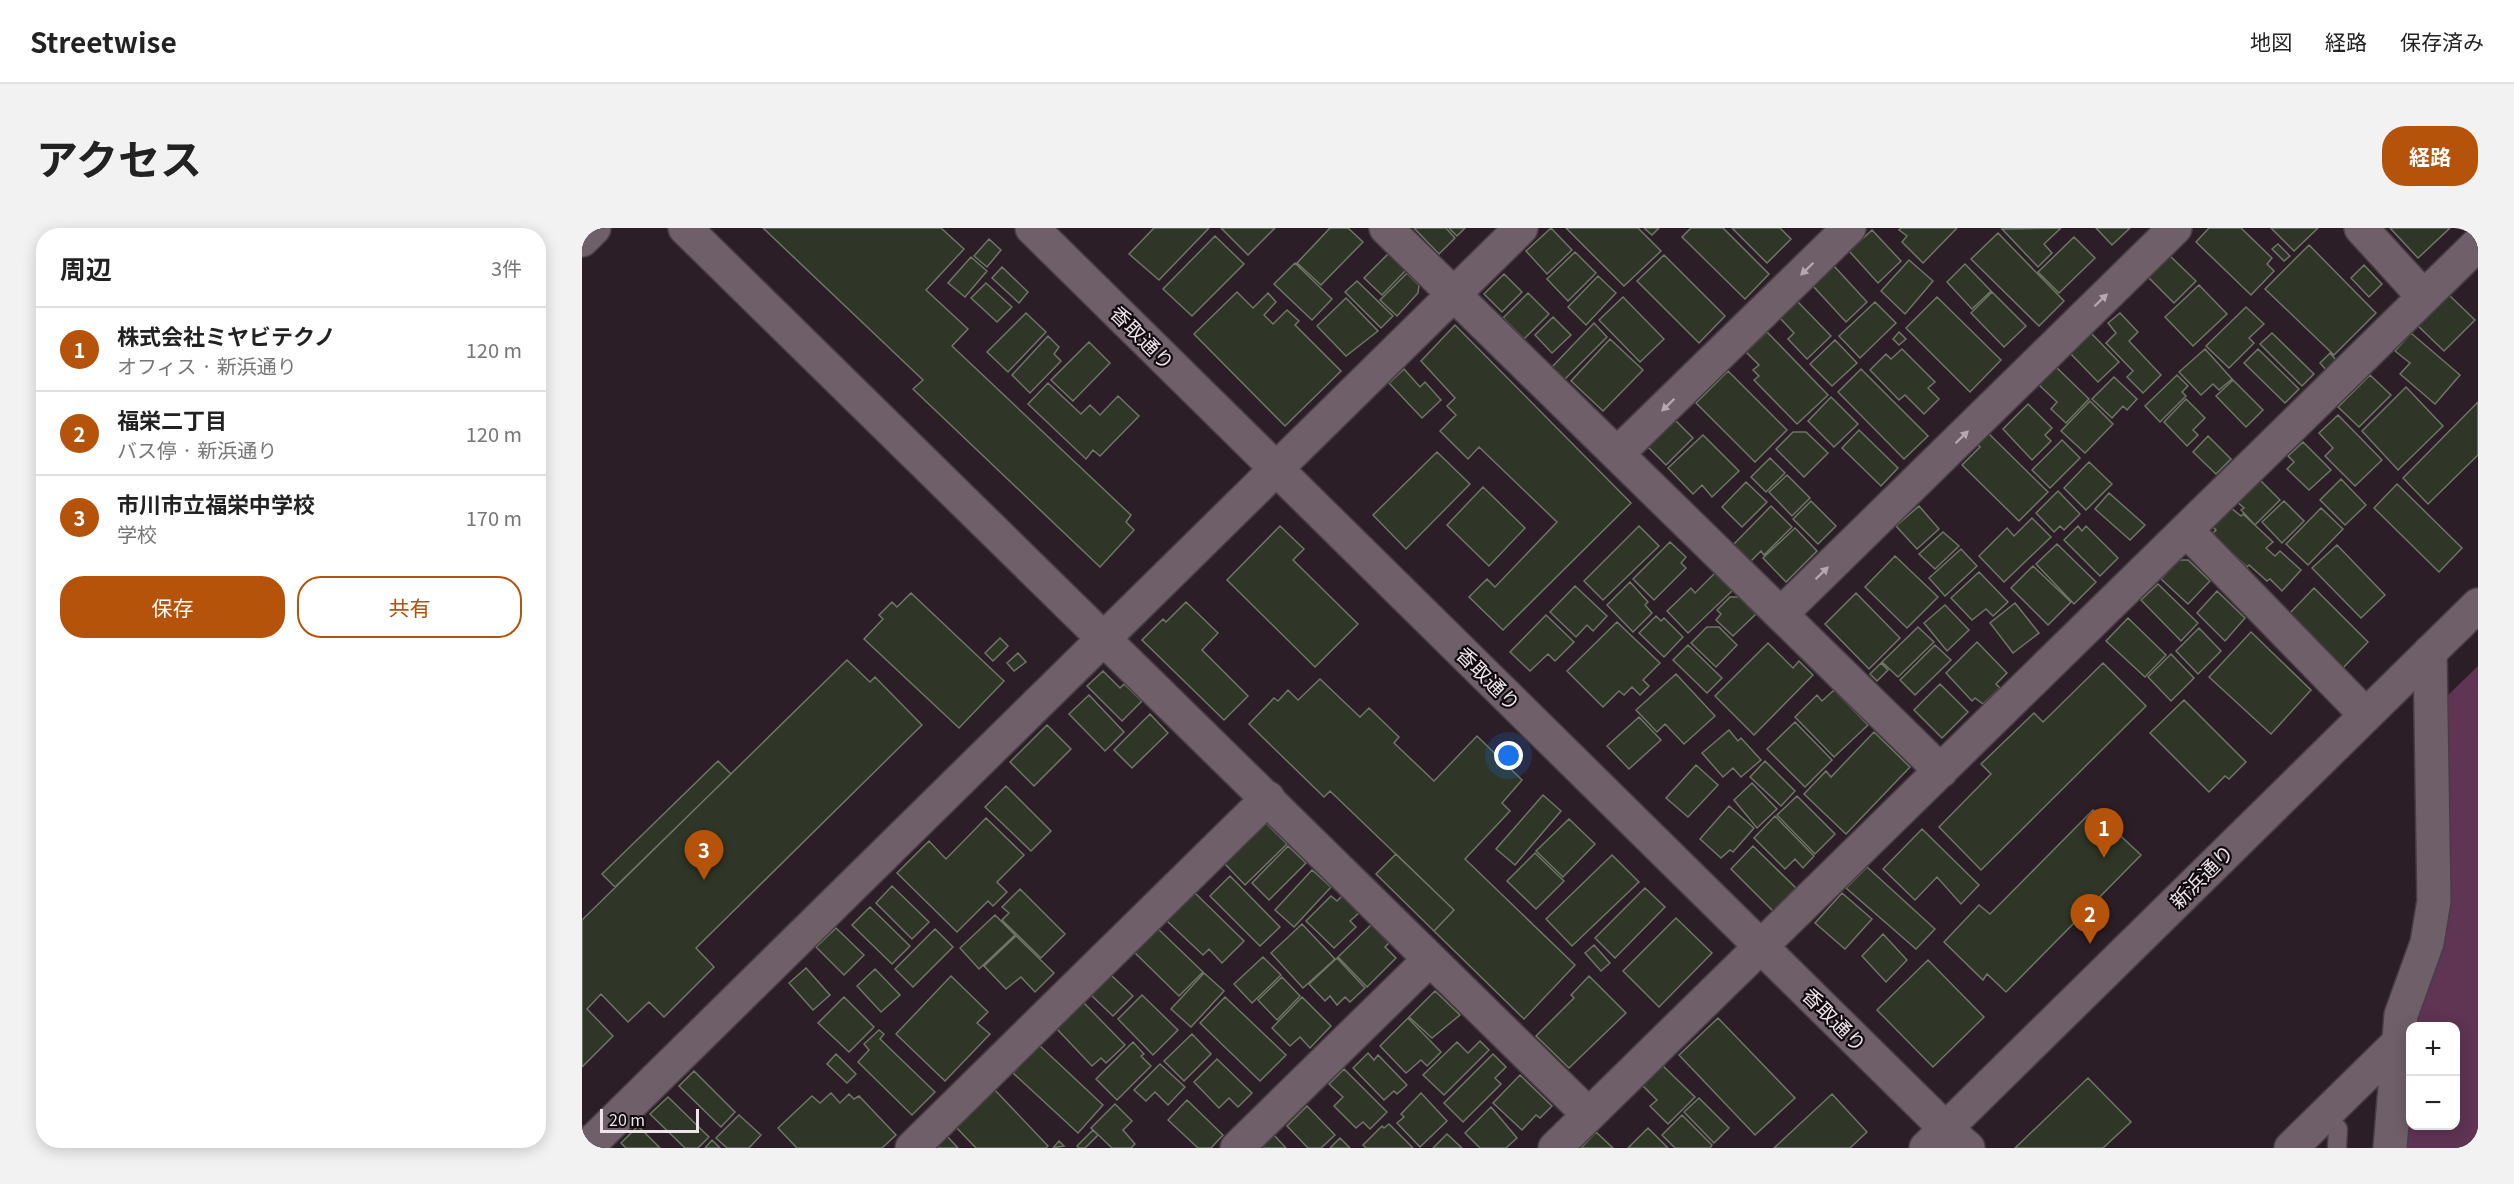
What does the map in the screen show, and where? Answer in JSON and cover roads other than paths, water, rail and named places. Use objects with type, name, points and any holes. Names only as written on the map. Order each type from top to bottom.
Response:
[{"type":"street","points":[[582,240],[594,228]]},
{"type":"street","points":[[685,228],[1589,1115]]},
{"type":"street","name":"香取通り","points":[[1032,228],[1761,946],[1947,1142]]},
{"type":"street","points":[[1386,228],[1941,771]]},
{"type":"street","points":[[585,1148],[1521,228]]},
{"type":"street","points":[[1617,454],[1849,228]]},
{"type":"street","points":[[1780,614],[2175,228]]},
{"type":"street","points":[[2361,228],[2424,297]]},
{"type":"street","points":[[1555,1148],[2478,244]]},
{"type":"street","points":[[2186,530],[2365,714]]},
{"type":"street","name":"新浜通り","points":[[1947,1142],[2365,714],[2478,605]]},
{"type":"street","points":[[2390,1148],[2401,1015],[2432,923],[2430,652]]},
{"type":"street","points":[[912,1148],[1268,798]]},
{"type":"street","points":[[1237,1148],[1430,959]]},
{"type":"street","points":[[2291,1148],[2397,1044]]},
{"type":"lane","points":[[2325,1115],[2338,1129],[2337,1148]]},
{"type":"place","name":"株式会社ミヤビテクノ","points":[[2104,858]]},
{"type":"place","name":"市川市立福栄中学校","points":[[704,880]]},
{"type":"place","name":"福栄二丁目","points":[[2090,944]]}]
